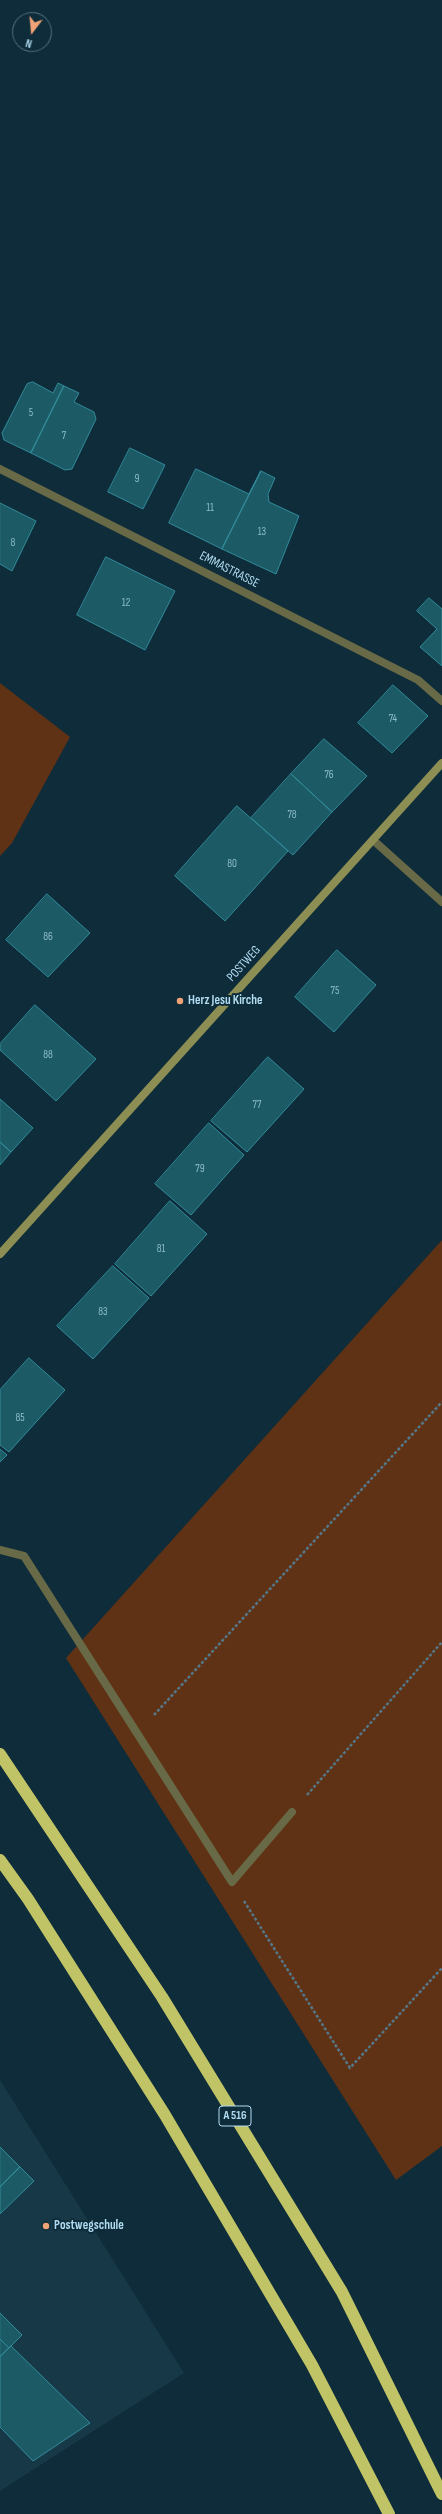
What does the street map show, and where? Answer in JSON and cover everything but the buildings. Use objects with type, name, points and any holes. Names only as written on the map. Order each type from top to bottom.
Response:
[{"type":"highway","name":"A 516","points":[[0,1754],[162,1997],[342,2292],[442,2494]]},
{"type":"highway","points":[[0,1860],[28,1899],[165,2115],[312,2364],[389,2514]]},
{"type":"main road","name":"POSTWEG","points":[[0,1254],[442,762]]},
{"type":"street","name":"EMMASTRASSE","points":[[0,469],[418,680],[442,700]]},
{"type":"street","points":[[372,840],[442,902]]},
{"type":"street","points":[[0,1550],[24,1556],[232,1882],[292,1812]]},
{"type":"path","points":[[137,1733],[442,1402]]},
{"type":"path","points":[[292,1812],[442,1642]]},
{"type":"path","points":[[232,1882],[350,2068],[442,1968]]},
{"type":"shaded area","points":[[0,683],[70,737],[12,843],[0,856]]},
{"type":"shaded area","points":[[442,1240],[442,2146],[396,2180],[66,1658]]},
{"type":"shaded area","name":"Postwegschule","points":[[0,2080],[184,2373],[0,2491]]},
{"type":"place","name":"Herz Jesu Kirche","points":[[180,1001]]},
{"type":"place","name":"Postwegschule","points":[[46,2226]]}]
